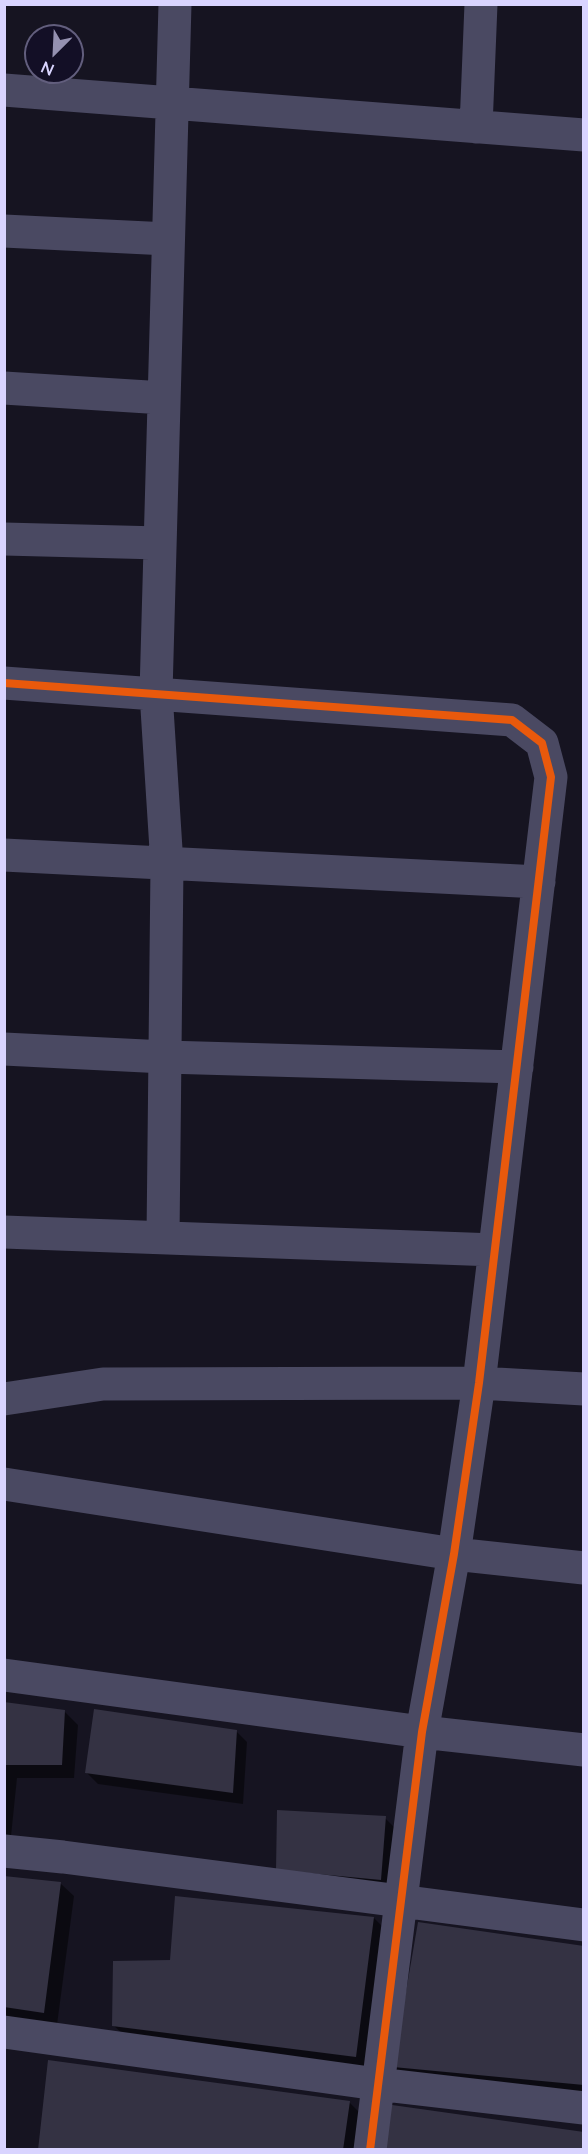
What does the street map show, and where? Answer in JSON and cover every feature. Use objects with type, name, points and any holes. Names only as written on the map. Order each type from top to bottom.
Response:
[{"type":"street","points":[[163,1237],[167,865],[156,693],[174,4]]},
{"type":"street","points":[[476,127],[482,4]]},
{"type":"street","points":[[4,90],[584,135]]},
{"type":"street","points":[[4,231],[168,239]]},
{"type":"street","points":[[4,388],[164,398]]},
{"type":"street","points":[[4,539],[160,543]]},
{"type":"street","points":[[4,683],[512,720],[542,743],[551,777],[479,1383],[454,1554],[422,1732],[370,2150]]},
{"type":"street","points":[[4,855],[539,882]]},
{"type":"street","points":[[4,1049],[165,1057],[517,1067]]},
{"type":"street","points":[[4,1232],[495,1250]]},
{"type":"street","points":[[4,1399],[104,1384],[479,1383],[584,1389]]},
{"type":"street","points":[[4,1484],[454,1554],[584,1568]]},
{"type":"street","points":[[4,1675],[422,1732],[584,1750]]},
{"type":"street","points":[[4,1851],[584,1924]]},
{"type":"street","points":[[4,2032],[377,2084],[584,2108]]},
{"type":"building","points":[[4,1702],[65,1710],[62,1765],[4,1765]]},
{"type":"building","points":[[94,1709],[237,1730],[233,1793],[85,1773]]},
{"type":"building","points":[[277,1810],[386,1816],[381,1880],[276,1870]]},
{"type":"building","points":[[4,1876],[61,1882],[44,2013],[4,2007]]},
{"type":"building","points":[[175,1896],[374,1917],[356,2057],[112,2026],[113,1961],[170,1960]]},
{"type":"building","points":[[418,1922],[584,1946],[584,2085],[393,2067]]},
{"type":"building","points":[[48,2060],[350,2101],[343,2150],[38,2150]]},
{"type":"building","points":[[385,2104],[584,2132],[584,2150],[381,2150]]},
{"type":"cycle path","points":[[4,683],[512,720],[542,743],[551,777],[479,1383],[454,1554],[422,1732],[370,2150]]}]
